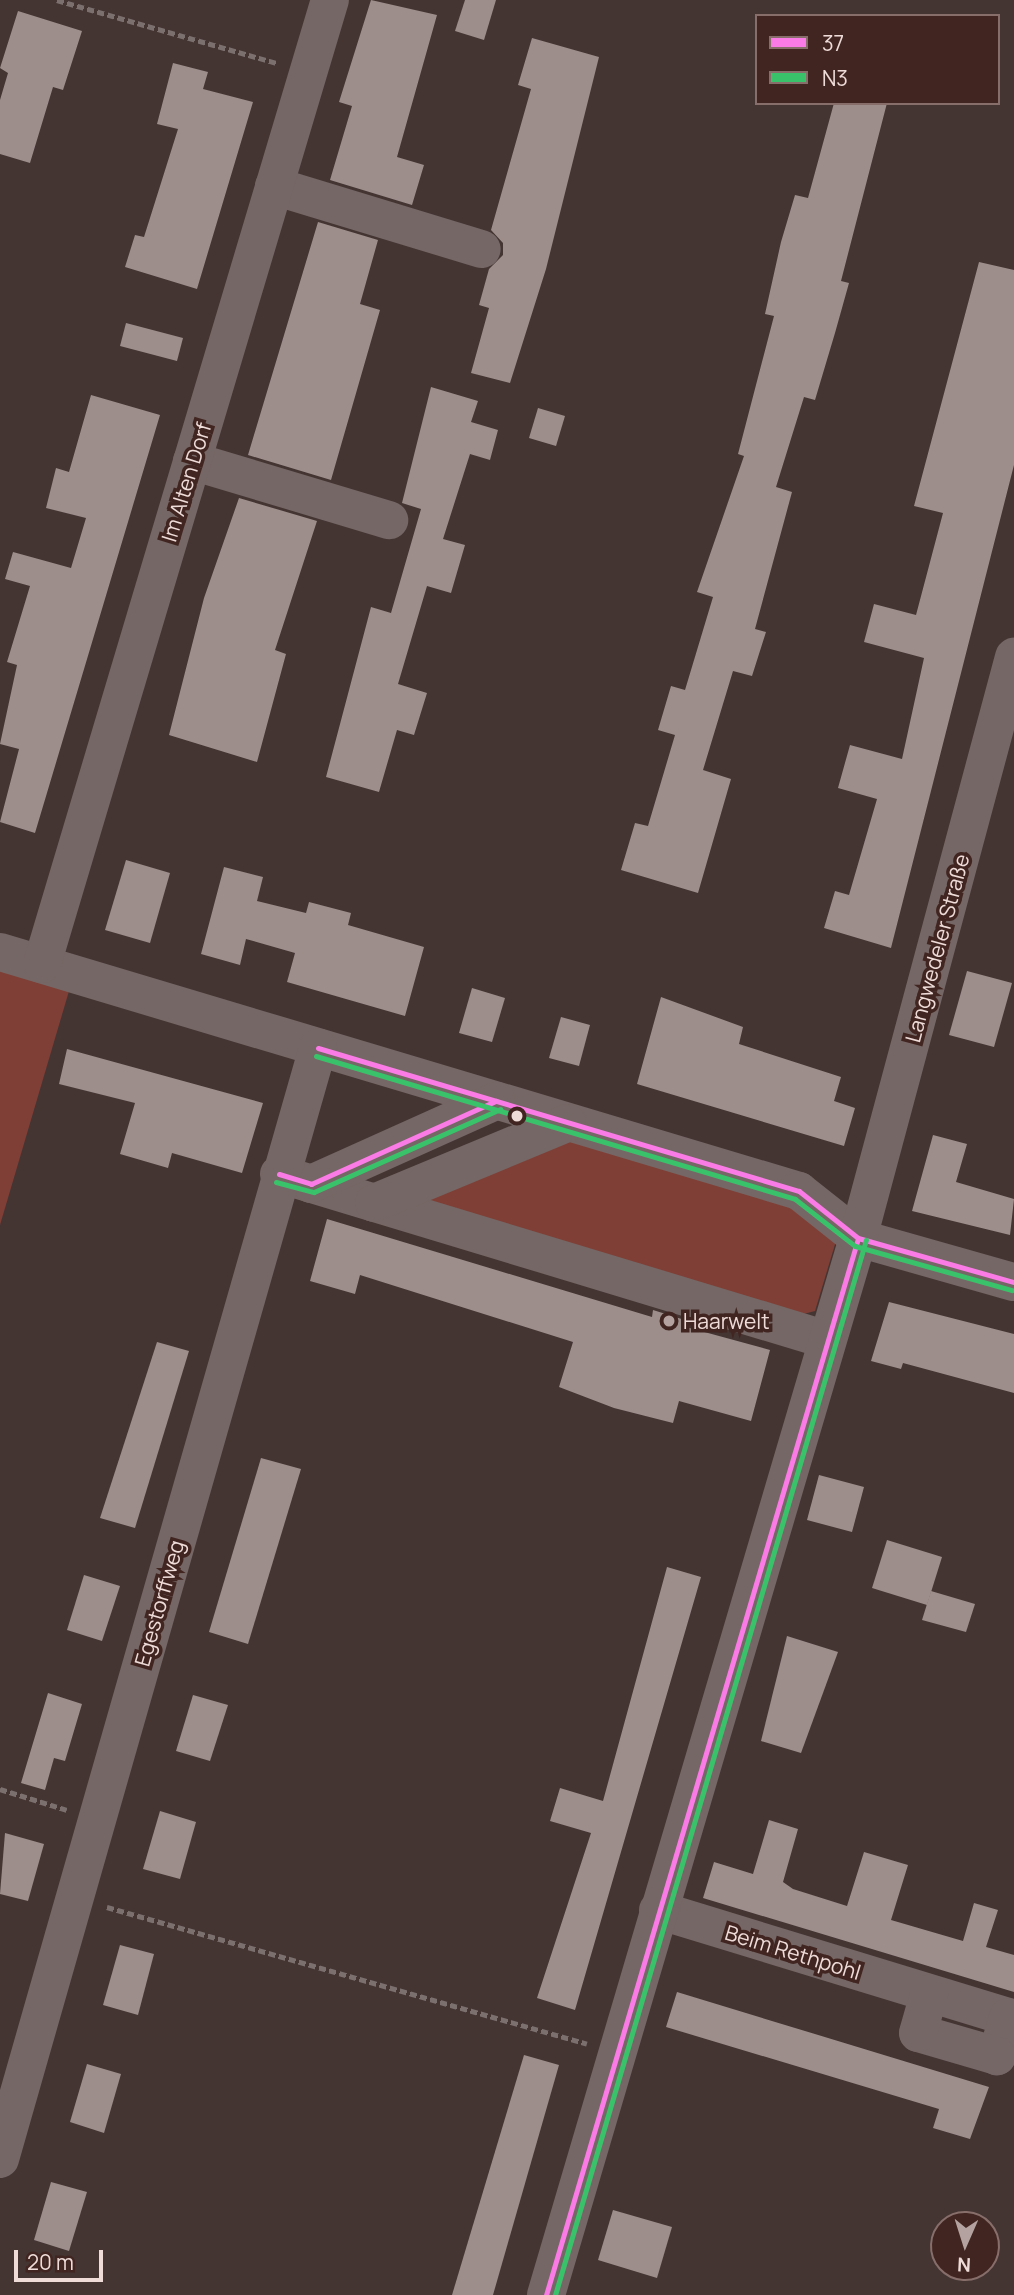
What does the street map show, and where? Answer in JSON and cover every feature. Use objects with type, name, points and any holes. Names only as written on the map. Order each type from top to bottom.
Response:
[{"type":"street","name":"Im Alten Dorf","points":[[42,964],[330,0]]},
{"type":"street","points":[[274,186],[482,249]]},
{"type":"street","points":[[192,461],[389,520]]},
{"type":"street","name":"Langwedeler Straße","points":[[858,1238],[1014,657]]},
{"type":"street","points":[[0,952],[799,1191],[858,1238],[1014,1282]]},
{"type":"street","name":"Egestorffweg","points":[[0,2159],[98,1819],[295,1179],[318,1048]]},
{"type":"street","points":[[295,1179],[496,1101]]},
{"type":"street","points":[[374,1203],[567,1123]]},
{"type":"street","points":[[295,1179],[824,1339]]},
{"type":"street","points":[[546,2295],[824,1339],[858,1238]]},
{"type":"street","name":"Beim Rethpohl","points":[[658,1910],[929,1994]]},
{"type":"path","points":[[57,0],[308,71]]},
{"type":"path","points":[[0,1789],[98,1819]]},
{"type":"path","points":[[76,1898],[598,2048],[618,2048]]},
{"type":"shaded area","points":[[0,971],[69,991],[0,1225]]},
{"type":"shaded area","points":[[566,1139],[806,1211],[836,1241],[815,1311],[796,1316],[414,1202]]},
{"type":"building","points":[[371,0],[437,15],[397,157],[424,165],[412,205],[330,180],[352,106],[339,102]]},
{"type":"building","points":[[465,0],[496,0],[484,40],[455,31]]},
{"type":"building","points":[[18,11],[82,31],[63,90],[53,87],[30,163],[0,154],[0,100],[8,73],[0,68]]},
{"type":"building","points":[[532,38],[599,57],[546,269],[510,383],[471,373],[489,308],[479,305],[489,269],[503,255],[503,243],[491,230],[531,89],[518,85]]},
{"type":"building","points":[[173,63],[208,72],[203,89],[253,102],[197,289],[125,267],[135,235],[144,237],[178,129],[157,124]]},
{"type":"building","points":[[833,105],[886,105],[841,281],[849,283],[835,333],[815,400],[804,397],[776,487],[792,492],[755,629],[766,632],[752,676],[733,671],[703,770],[731,779],[698,893],[621,870],[635,823],[648,826],[675,735],[658,730],[671,686],[685,690],[713,597],[697,592],[744,456],[738,454],[774,316],[765,314],[781,242],[795,195],[808,198]]},
{"type":"building","points":[[318,222],[378,240],[360,304],[380,310],[331,480],[248,455]]},
{"type":"building","points":[[979,262],[1014,270],[1014,465],[891,948],[824,928],[835,891],[849,895],[877,799],[838,788],[850,745],[902,759],[924,658],[864,642],[874,604],[916,615],[943,513],[914,506]]},
{"type":"building","points":[[126,323],[183,338],[177,361],[120,346]]},
{"type":"building","points":[[431,387],[478,401],[471,422],[498,430],[490,460],[470,454],[443,539],[465,545],[451,593],[427,586],[398,684],[427,693],[414,735],[397,730],[379,792],[326,777],[371,607],[391,613],[421,509],[402,503]]},
{"type":"building","points":[[91,395],[160,415],[35,833],[0,822],[19,749],[0,744],[17,665],[7,662],[30,586],[5,579],[13,552],[71,568],[86,518],[46,508],[56,468],[69,472]]},
{"type":"building","points":[[538,408],[565,416],[556,446],[529,438]]},
{"type":"building","points":[[239,498],[317,521],[275,650],[286,654],[257,762],[169,735],[204,598]]},
{"type":"building","points":[[126,860],[170,873],[150,943],[105,930]]},
{"type":"building","points":[[224,867],[263,877],[257,901],[306,913],[309,902],[351,913],[348,925],[424,947],[405,1016],[287,982],[295,953],[246,939],[240,965],[201,954]]},
{"type":"building","points":[[967,971],[1012,983],[994,1047],[949,1035]]},
{"type":"building","points":[[472,988],[505,998],[492,1042],[459,1033]]},
{"type":"building","points":[[661,997],[743,1027],[739,1044],[841,1077],[834,1101],[855,1108],[844,1146],[637,1084]]},
{"type":"building","points":[[561,1017],[590,1025],[579,1066],[549,1058]]},
{"type":"building","points":[[67,1049],[263,1103],[242,1173],[172,1153],[168,1168],[120,1154],[135,1103],[59,1084]]},
{"type":"building","points":[[933,1135],[967,1144],[956,1182],[1014,1199],[1010,1235],[912,1211]]},
{"type":"building","points":[[327,1219],[652,1317],[653,1310],[688,1321],[686,1327],[770,1350],[751,1421],[679,1401],[673,1423],[614,1408],[559,1387],[573,1342],[360,1275],[355,1294],[310,1281]]},
{"type":"building","points":[[889,1302],[1014,1334],[1014,1393],[903,1363],[901,1369],[871,1361]]},
{"type":"building","points":[[157,1342],[189,1351],[135,1528],[100,1518]]},
{"type":"building","points":[[261,1458],[301,1469],[248,1644],[209,1632]]},
{"type":"building","points":[[819,1475],[864,1487],[852,1532],[807,1520]]},
{"type":"building","points":[[887,1540],[942,1557],[927,1605],[872,1588]]},
{"type":"building","points":[[667,1567],[701,1577],[575,2010],[537,1998],[591,1833],[550,1821],[560,1788],[603,1801]]},
{"type":"building","points":[[84,1575],[120,1586],[102,1641],[67,1630]]},
{"type":"building","points":[[931,1591],[975,1604],[966,1632],[922,1620]]},
{"type":"building","points":[[787,1636],[838,1652],[801,1753],[761,1741]]},
{"type":"building","points":[[48,1693],[82,1704],[65,1761],[54,1758],[45,1790],[21,1783]]},
{"type":"building","points":[[193,1695],[228,1705],[210,1761],[176,1751]]},
{"type":"building","points":[[160,1811],[196,1822],[180,1879],[143,1869]]},
{"type":"building","points":[[769,1820],[798,1829],[783,1882],[793,1889],[847,1906],[864,1852],[908,1865],[891,1920],[963,1941],[974,1903],[998,1910],[986,1947],[1014,1955],[1014,1992],[703,1898],[714,1862],[753,1874]]},
{"type":"building","points":[[5,1833],[44,1844],[28,1901],[0,1894]]},
{"type":"building","points":[[120,1945],[154,1954],[138,2015],[103,2005]]},
{"type":"building","points":[[677,1992],[989,2087],[970,2139],[933,2128],[939,2109],[666,2027]]},
{"type":"building","points":[[524,2055],[559,2065],[493,2295],[452,2295]]},
{"type":"building","points":[[87,2064],[121,2074],[104,2133],[70,2122]]},
{"type":"building","points":[[51,2182],[87,2192],[69,2251],[34,2240]]},
{"type":"building","points":[[613,2210],[672,2227],[657,2278],[598,2260]]},
{"type":"transit line","name":"37","points":[[318,1048],[799,1191],[858,1238],[1014,1282]]},
{"type":"transit line","name":"N3","points":[[316,1056],[795,1199],[855,1246],[1012,1290]]},
{"type":"transit line","name":"37","points":[[279,1174],[311,1184],[496,1101]]},
{"type":"transit line","name":"N3","points":[[276,1182],[314,1192],[500,1109]]},
{"type":"transit line","name":"37","points":[[546,2295],[858,1238]]},
{"type":"transit line","name":"N3","points":[[555,2295],[866,1240]]},
{"type":"place","name":"Haarwelt","points":[[669,1321]]}]
